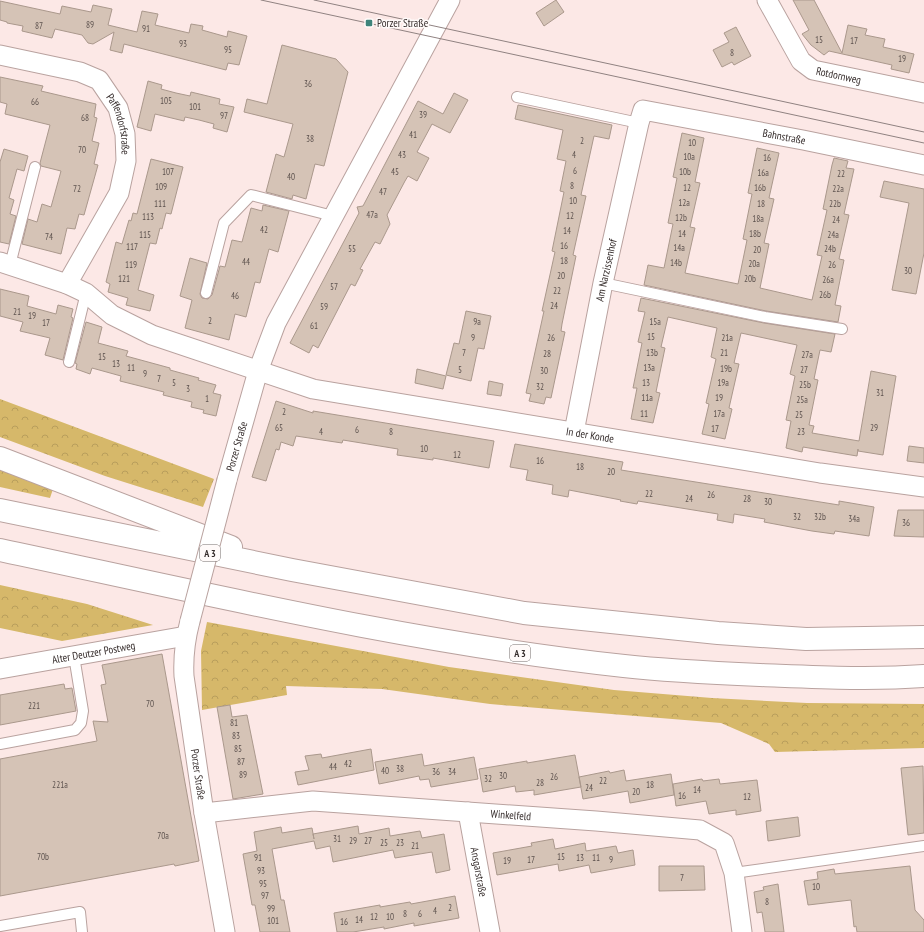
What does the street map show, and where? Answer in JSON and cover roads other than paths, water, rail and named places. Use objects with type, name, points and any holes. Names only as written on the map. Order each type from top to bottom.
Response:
[{"type":"highway","points":[[0,458],[292,570]]},
{"type":"highway","name":"A 3","points":[[0,510],[292,570],[524,613],[718,633],[806,639],[924,636]]},
{"type":"highway","name":"A 3","points":[[0,550],[370,628],[529,654],[625,666],[718,673],[807,677],[924,676]]},
{"type":"street","name":"Porzer Straße","points":[[225,932],[204,813],[184,676],[184,657],[188,629],[227,480],[258,371],[276,323],[450,0]]},
{"type":"street","name":"Rotdornweg","points":[[767,0],[801,62],[813,70],[924,93]]},
{"type":"street","name":"Paffendorfstraße","points":[[0,55],[80,72],[93,77],[99,80],[118,108],[125,134],[126,161],[118,193],[68,284]]},
{"type":"street","name":"Bahnstraße","points":[[641,117],[781,136],[924,165]]},
{"type":"street","name":"Am Narzissenhof","points":[[574,432],[603,283],[641,117]]},
{"type":"street","points":[[5,264],[68,284],[86,293],[112,315],[152,335],[258,371]]},
{"type":"street","name":"In der Konde","points":[[258,371],[313,389],[820,473],[924,488]]},
{"type":"street","name":"Alter Deutzer Postweg","points":[[0,669],[74,656],[188,629]]},
{"type":"street","name":"Winkelfeld","points":[[204,813],[313,801],[596,821],[700,830],[724,843],[734,873],[742,932]]},
{"type":"street","name":"Ansgarstraße","points":[[468,812],[490,932]]},
{"type":"lane","points":[[517,98],[641,117]]},
{"type":"lane","points":[[5,264],[36,167]]},
{"type":"lane","points":[[206,293],[224,222],[251,195],[333,216]]},
{"type":"lane","points":[[603,283],[765,317],[842,329]]},
{"type":"lane","points":[[69,362],[86,293]]},
{"type":"lane","points":[[0,744],[75,730],[81,722],[83,711],[74,656]]},
{"type":"lane","points":[[734,873],[924,846]]},
{"type":"lane","points":[[0,926],[80,912],[82,932]]},
{"type":"tram line","points":[[261,0],[924,143]]},
{"type":"tram line","points":[[314,0],[924,132]]},
{"type":"place","name":"Porzer Straße","points":[[369,23]]}]
